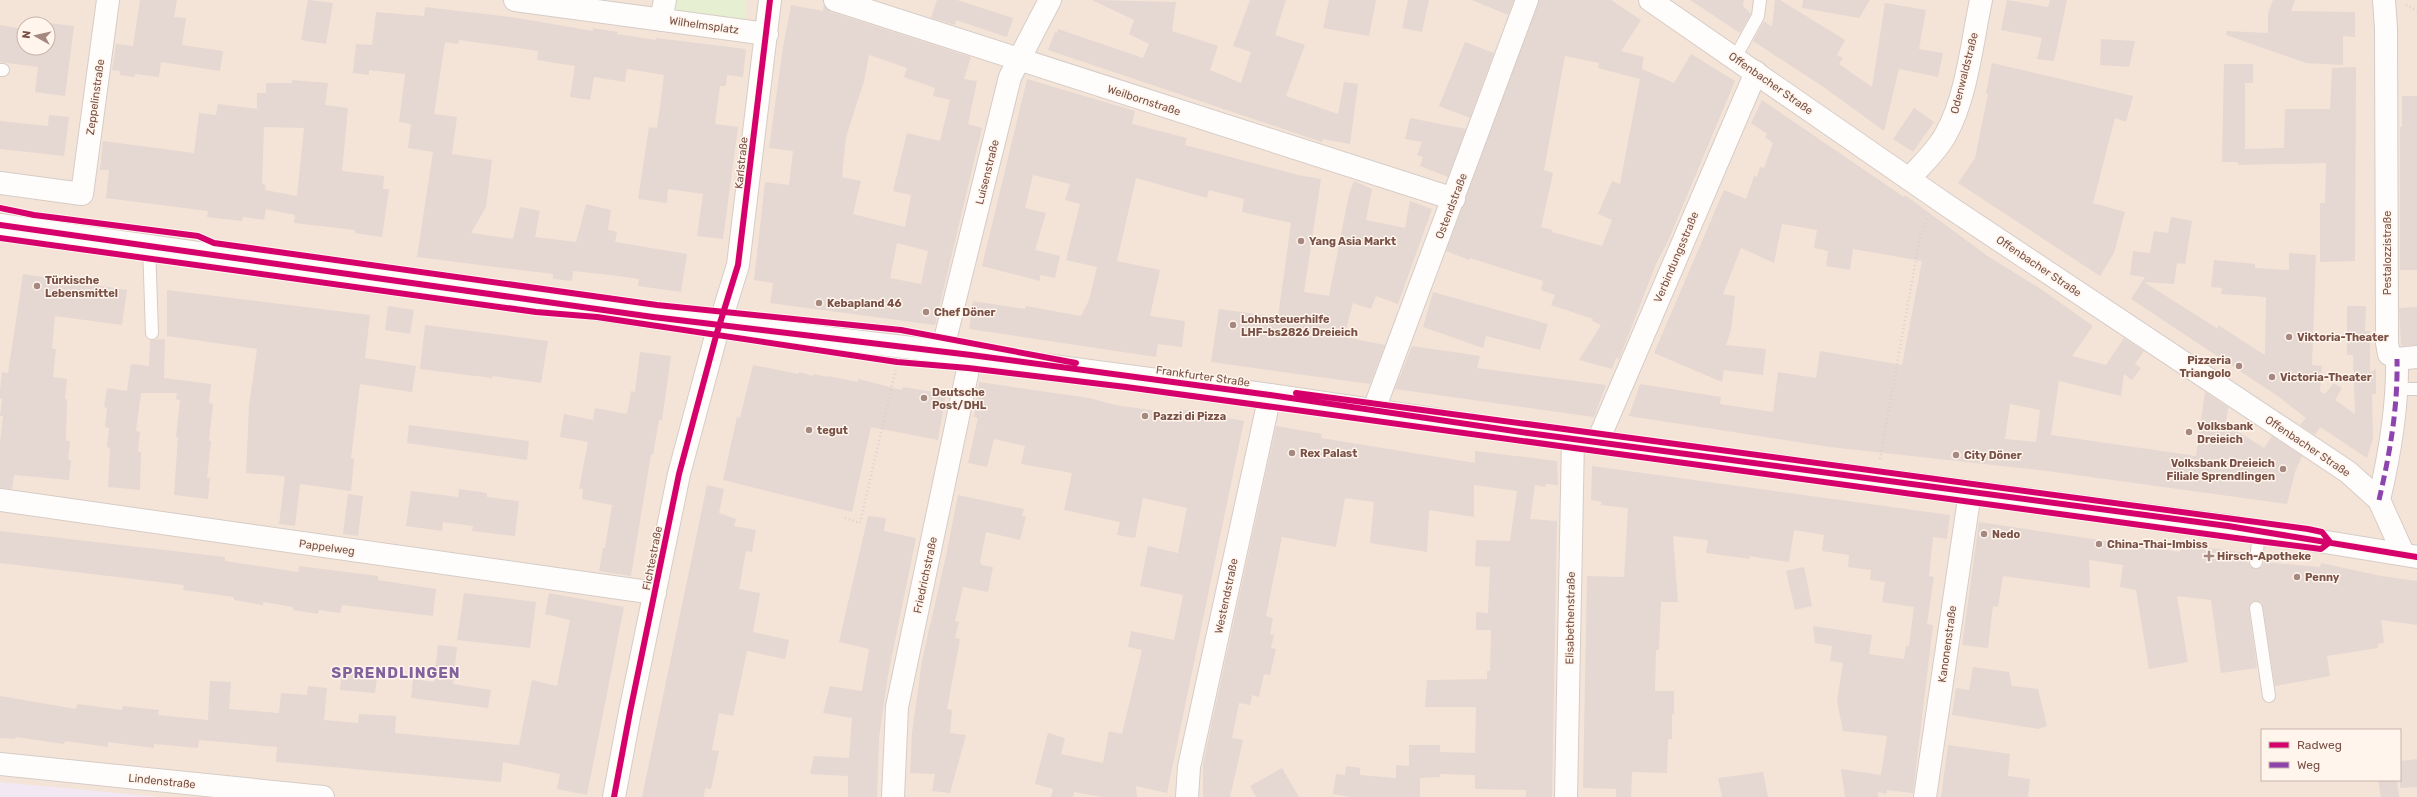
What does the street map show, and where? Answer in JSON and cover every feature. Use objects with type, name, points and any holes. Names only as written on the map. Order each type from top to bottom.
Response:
[{"type":"street","name":"Zeppelinstraße","points":[[0,183],[82,194],[108,0]]},
{"type":"street","name":"Wilhelmsplatz","points":[[514,0],[663,10],[767,34]]},
{"type":"street","name":"Karlstraße","points":[[720,325],[735,281],[742,244],[770,0]]},
{"type":"street","name":"Weilbornstraße","points":[[835,0],[1454,199]]},
{"type":"street","name":"Luisenstraße","points":[[942,352],[1010,77],[1050,0]]},
{"type":"street","name":"Ostendstraße","points":[[1373,412],[1454,199],[1526,0]]},
{"type":"street","name":"Offenbacher Straße","points":[[1650,0],[1939,200],[2348,472],[2379,500],[2410,555]]},
{"type":"street","name":"Odenwaldstraße","points":[[1909,179],[1936,148],[1952,123],[1961,97],[1981,0]]},
{"type":"street","name":"Pestalozzistraße","points":[[2379,500],[2390,449],[2407,389],[2407,358],[2389,354],[2387,343],[2386,28],[2384,0]]},
{"type":"street","name":"Verbindungsstraße","points":[[1597,443],[1756,72]]},
{"type":"street","name":"Frankfurter Straße","points":[[0,225],[720,325],[971,355],[1270,395],[1373,412],[1597,443],[2259,531],[2410,555]]},
{"type":"street","name":"Fichtestraße","points":[[614,797],[679,474],[720,325]]},
{"type":"street","name":"Friedrichstraße","points":[[893,797],[897,707],[971,355]]},
{"type":"street","name":"Westendstraße","points":[[1187,797],[1189,767],[1270,395]]},
{"type":"street","name":"Elisabethenstraße","points":[[1566,797],[1573,439]]},
{"type":"street","name":"Kanonenstraße","points":[[1925,797],[1970,492]]},
{"type":"street","name":"Pappelweg","points":[[0,500],[655,593]]},
{"type":"street","name":"Lindenstraße","points":[[0,764],[323,797]]},
{"type":"lane","points":[[1735,58],[1758,16],[1760,0]]},
{"type":"lane","points":[[149,245],[152,333]]},
{"type":"lane","points":[[2256,562],[2259,531]]},
{"type":"lane","points":[[2256,608],[2269,696]]},
{"type":"path","points":[[2406,4],[2417,11]]},
{"type":"path","points":[[1877,480],[1920,237],[1925,224],[1939,200]]},
{"type":"path","points":[[890,362],[905,363]]},
{"type":"path","points":[[844,518],[860,523],[897,362]]},
{"type":"shaded area","points":[[0,0],[2417,0],[2417,797],[0,797]]},
{"type":"shaded area","points":[[0,782],[161,797],[0,797]]},
{"type":"green space","points":[[676,0],[745,0],[745,19],[674,10]]},
{"type":"building","points":[[140,0],[177,0],[174,17],[186,18],[182,45],[223,51],[220,71],[161,62],[159,77],[135,74],[134,77],[120,75],[120,71],[112,70],[116,44],[133,46]]},
{"type":"building","points":[[308,0],[333,3],[326,44],[301,40]]},
{"type":"building","points":[[937,0],[957,0],[1013,18],[1007,37],[956,20],[955,25],[931,18]]},
{"type":"building","points":[[1092,0],[1176,2],[1172,31],[1218,46],[1210,70],[1241,83],[1251,52],[1233,46],[1250,0],[1286,0],[1275,35],[1305,45],[1286,96],[1338,114],[1344,82],[1358,84],[1350,144],[1323,139],[1322,142],[1048,50],[1055,32],[1057,33],[1058,29],[1143,58],[1149,44],[1129,34],[1134,20]]},
{"type":"building","points":[[1329,0],[1376,0],[1369,36],[1323,28]]},
{"type":"building","points":[[1408,0],[1429,0],[1422,32],[1402,28]]},
{"type":"building","points":[[1472,0],[1514,0],[1508,15]]},
{"type":"building","points":[[1539,0],[1611,0],[1641,20],[1621,51],[1644,57],[1641,74],[1642,69],[1674,83],[1691,54],[1735,81],[1668,241],[1656,264],[1619,359],[1616,358],[1612,369],[1579,360],[1601,325],[1592,321],[1593,319],[1551,305],[1555,295],[1541,290],[1543,281],[1470,258],[1469,260],[1446,251]],"holes":[[[1565,56],[1599,63],[1598,68],[1640,79],[1620,184],[1612,181],[1598,214],[1612,220],[1602,246],[1552,232],[1552,230],[1541,227],[1553,173],[1544,170]]]},
{"type":"building","points":[[1690,0],[1744,0],[1743,6],[1751,14],[1740,33]]},
{"type":"building","points":[[1775,0],[1780,0],[1845,40],[1837,55],[1843,58],[1839,64],[1872,87],[1885,3],[1926,10],[1919,49],[1943,53],[1938,77],[1899,69],[1884,131],[1825,88],[1753,41],[1764,21],[1772,27]]},
{"type":"building","points":[[1803,0],[1870,0],[1859,18],[1802,8]]},
{"type":"building","points":[[2007,0],[2048,7],[2050,0],[2067,0],[2054,61],[2037,59],[2042,38],[2001,30]]},
{"type":"building","points":[[2273,0],[2295,0],[2291,11],[2355,12],[2355,37],[2343,36],[2343,65],[2306,63],[2226,35],[2227,31],[2268,33],[2268,13]]},
{"type":"building","points":[[791,5],[823,11],[824,5],[831,12],[971,57],[964,79],[977,81],[968,124],[982,128],[935,325],[770,303],[773,283],[754,280],[765,182],[789,185],[793,151],[769,148],[783,47]],"holes":[[[869,55],[907,68],[904,77],[935,88],[933,96],[950,100],[940,141],[907,133],[893,191],[911,195],[905,227],[853,214],[861,181],[842,177],[846,137],[864,81]],[[897,243],[928,251],[921,284],[890,278]]]},
{"type":"building","points":[[425,7],[511,17],[593,31],[593,28],[618,32],[617,34],[656,40],[656,38],[746,49],[743,77],[727,75],[726,86],[720,86],[715,124],[738,127],[723,239],[697,236],[703,194],[668,189],[667,203],[638,199],[649,127],[657,128],[664,75],[627,69],[625,82],[594,77],[590,100],[570,97],[575,66],[537,60],[538,51],[459,40],[458,44],[445,42],[434,114],[457,117],[452,154],[492,160],[486,207],[471,233],[513,239],[520,207],[540,211],[535,237],[576,242],[586,204],[611,210],[608,230],[617,232],[615,242],[687,254],[681,292],[638,286],[639,279],[611,275],[573,271],[572,281],[553,279],[553,274],[417,257],[433,152],[408,148],[411,124],[399,122],[405,74],[369,70],[369,75],[353,73],[356,44],[372,45],[376,12],[424,16]]},
{"type":"building","points":[[56,24],[74,26],[65,96],[35,92],[38,67],[0,62],[0,25],[16,28],[16,56],[56,56]]},
{"type":"building","points":[[2101,39],[2135,41],[2129,67],[2100,65]]},
{"type":"building","points":[[1465,42],[1494,53],[1470,118],[1439,106]]},
{"type":"building","points":[[1992,63],[2133,96],[2126,122],[2115,118],[2093,203],[2125,212],[2114,253],[2100,276],[1958,183],[1975,158],[1988,94],[1986,93]]},
{"type":"building","points":[[2224,64],[2253,64],[2253,83],[2245,83],[2245,149],[2284,148],[2285,109],[2330,109],[2332,68],[2356,67],[2355,261],[2320,262],[2320,203],[2325,203],[2326,163],[2238,165],[2238,162],[2222,162]]},
{"type":"building","points":[[1027,79],[1135,111],[1132,124],[1187,138],[1185,145],[1298,175],[1321,179],[1304,292],[1329,296],[1349,194],[1354,181],[1372,189],[1366,220],[1405,228],[1410,201],[1432,209],[1398,304],[1376,296],[1371,309],[1353,303],[1344,337],[1385,345],[1370,384],[1211,362],[1219,309],[1278,317],[1291,223],[1242,212],[1244,199],[1209,190],[1207,198],[1136,178],[1117,261],[1160,270],[1150,316],[1185,321],[1182,347],[1158,344],[1156,357],[969,329],[973,301],[1025,309],[1026,306],[1081,316],[1089,300],[1097,267],[1066,260],[1080,204],[1065,200],[1070,184],[1033,175],[1025,208],[1046,213],[1035,250],[1060,256],[1055,278],[1040,275],[1040,281],[982,266]]},
{"type":"building","points":[[292,80],[328,83],[325,105],[348,108],[342,171],[384,176],[383,189],[389,189],[382,237],[355,233],[355,230],[294,223],[295,215],[266,209],[264,220],[243,217],[242,221],[207,217],[208,211],[106,198],[109,170],[100,170],[103,141],[194,153],[199,113],[216,115],[218,104],[257,109],[257,93],[266,93],[266,83],[292,83]],"holes":[[[264,127],[304,128],[297,196],[265,190],[266,185],[262,184]]]},
{"type":"building","points":[[2402,96],[2417,96],[2417,270],[2400,270],[2400,127],[2402,127]]},
{"type":"building","points":[[1762,100],[1904,197],[1905,195],[1989,257],[2041,289],[2093,326],[2072,356],[2106,365],[2124,338],[2144,351],[2135,364],[2141,368],[2132,380],[2124,374],[2121,396],[2059,381],[2051,435],[2196,456],[2205,392],[2228,407],[2226,424],[2264,448],[2272,436],[2302,456],[2295,472],[2287,504],[2047,471],[1830,447],[1629,416],[1640,384],[1721,397],[1720,404],[1773,412],[1778,372],[1816,378],[1820,351],[1902,365],[1922,261],[1853,249],[1850,270],[1826,266],[1828,251],[1814,248],[1817,230],[1782,224],[1774,263],[1741,248],[1723,294],[1735,296],[1731,330],[1726,345],[1766,349],[1763,375],[1724,370],[1722,382],[1654,353],[1724,190],[1746,199],[1754,176],[1757,177],[1760,167],[1764,168],[1773,143],[1765,137],[1767,134],[1751,123]],"holes":[[[2010,404],[2040,410],[2036,442],[2005,439]]]},
{"type":"building","points":[[1914,108],[1934,122],[1913,152],[1893,139]]},
{"type":"building","points":[[49,115],[69,117],[64,156],[0,149],[0,121],[48,126]]},
{"type":"building","points":[[1410,118],[1466,129],[1448,177],[1420,166],[1423,157],[1417,155],[1422,142],[1405,139]]},
{"type":"building","points":[[2171,217],[2192,221],[2185,264],[2177,263],[2174,284],[2144,282],[2218,329],[2218,325],[2265,355],[2266,297],[2221,294],[2222,288],[2211,287],[2214,260],[2255,264],[2255,268],[2289,270],[2289,253],[2316,255],[2312,365],[2322,366],[2320,391],[2325,394],[2334,383],[2342,388],[2335,400],[2355,414],[2353,355],[2347,355],[2347,306],[2366,306],[2365,331],[2370,331],[2370,372],[2376,369],[2376,394],[2372,394],[2373,439],[2367,458],[2320,427],[2315,435],[2300,425],[2306,418],[2279,397],[2131,299],[2145,277],[2130,275],[2133,251],[2150,253],[2154,231],[2168,233]]},
{"type":"building","points":[[23,274],[127,290],[122,325],[55,316],[52,349],[56,349],[53,377],[67,379],[65,399],[67,399],[66,441],[70,441],[68,460],[71,460],[69,480],[14,475],[12,489],[0,488],[0,442],[3,416],[0,416],[2,399],[0,398],[0,390],[2,372],[8,373]]},
{"type":"building","points":[[167,290],[370,315],[365,358],[416,366],[412,392],[360,384],[351,458],[354,459],[351,491],[300,484],[295,526],[279,524],[285,476],[246,473],[249,406],[257,349],[167,336]]},
{"type":"building","points":[[1433,292],[1548,324],[1540,350],[1486,336],[1483,348],[1423,327]]},
{"type":"building","points":[[388,306],[414,310],[410,334],[385,330]]},
{"type":"building","points":[[2417,307],[2417,345],[2401,346],[2399,308]]},
{"type":"building","points":[[425,325],[548,341],[541,383],[493,376],[492,378],[420,369]]},
{"type":"building","points":[[165,339],[164,378],[211,384],[209,403],[213,404],[207,478],[210,478],[208,499],[174,495],[178,437],[176,437],[180,400],[176,399],[177,393],[141,393],[136,431],[140,432],[138,451],[141,452],[140,490],[108,487],[110,448],[107,447],[109,428],[105,427],[107,408],[104,407],[107,388],[127,391],[131,364],[149,366],[150,340]]},
{"type":"building","points":[[1412,346],[1480,356],[1477,368],[1606,385],[1594,417],[1395,389]]},
{"type":"building","points":[[640,352],[671,356],[662,420],[659,420],[653,455],[651,454],[631,576],[599,571],[603,548],[605,548],[612,505],[582,499],[583,489],[579,489],[588,442],[560,437],[564,414],[593,420],[595,408],[627,414],[631,391],[635,392]]},
{"type":"building","points":[[753,365],[798,374],[799,372],[813,376],[814,374],[858,382],[858,379],[902,390],[903,387],[946,394],[938,440],[871,427],[852,512],[723,480],[737,417],[740,418]]},
{"type":"building","points":[[979,382],[1089,398],[1115,405],[1179,414],[1180,409],[1244,421],[1167,793],[1136,786],[1137,797],[1102,797],[1074,792],[1073,797],[1051,797],[1053,789],[1035,784],[1048,733],[1065,738],[1061,754],[1103,763],[1109,731],[1122,734],[1142,650],[1128,647],[1131,631],[1174,640],[1183,595],[1140,586],[1148,546],[1178,553],[1187,508],[1143,498],[1135,538],[1117,535],[1120,522],[1064,510],[1072,473],[1021,464],[1025,446],[994,439],[987,467],[968,463],[978,418],[974,417]]},
{"type":"building","points":[[409,425],[529,441],[527,460],[407,443]]},
{"type":"building","points":[[1276,426],[1322,434],[1321,438],[1475,463],[1475,451],[1557,461],[1558,485],[1546,484],[1545,487],[1535,485],[1530,519],[1557,521],[1552,797],[1526,797],[1526,790],[1475,789],[1475,775],[1440,774],[1440,777],[1420,778],[1420,797],[1351,797],[1333,794],[1336,774],[1345,775],[1346,766],[1360,768],[1360,775],[1396,778],[1396,765],[1409,766],[1409,745],[1440,745],[1440,752],[1475,753],[1476,707],[1425,707],[1427,680],[1487,679],[1487,671],[1490,671],[1491,630],[1476,630],[1476,612],[1488,613],[1490,567],[1475,566],[1476,540],[1510,541],[1517,491],[1474,485],[1474,517],[1429,510],[1427,552],[1370,543],[1374,502],[1345,498],[1336,547],[1282,537],[1266,616],[1273,618],[1270,634],[1274,635],[1271,648],[1276,649],[1270,675],[1264,674],[1259,697],[1252,695],[1250,705],[1239,703],[1232,738],[1243,740],[1230,797],[1203,797],[1203,764]]},
{"type":"building","points":[[1592,466],[1950,515],[1947,539],[1933,537],[1929,576],[1934,577],[1927,624],[1933,625],[1913,793],[1887,790],[1886,794],[1878,792],[1878,797],[1845,797],[1841,769],[1881,775],[1887,736],[1843,731],[1837,701],[1843,663],[1830,661],[1832,646],[1815,643],[1813,626],[1872,635],[1869,654],[1904,659],[1906,646],[1909,646],[1914,607],[1882,602],[1885,582],[1870,580],[1871,570],[1848,567],[1849,555],[1822,551],[1824,535],[1794,530],[1789,562],[1749,556],[1750,559],[1706,553],[1708,540],[1673,536],[1678,602],[1661,602],[1659,650],[1656,650],[1655,691],[1674,691],[1672,739],[1668,739],[1667,773],[1632,772],[1631,797],[1616,797],[1616,789],[1583,788],[1587,576],[1624,577],[1628,508],[1601,505],[1602,502],[1591,500]]},
{"type":"building","points":[[707,485],[724,489],[719,513],[736,519],[734,526],[756,530],[752,552],[746,551],[739,589],[760,593],[753,632],[789,640],[785,659],[747,651],[733,716],[719,713],[712,750],[719,751],[711,789],[705,788],[704,797],[642,797]]},
{"type":"building","points":[[459,489],[487,493],[487,497],[519,501],[515,536],[472,531],[473,526],[443,522],[442,531],[406,526],[411,491],[458,497]]},
{"type":"building","points":[[348,494],[363,496],[358,536],[343,534]]},
{"type":"building","points":[[958,495],[1024,509],[1022,516],[1026,517],[1020,540],[986,532],[980,562],[982,565],[993,567],[988,592],[963,587],[955,621],[959,622],[955,638],[960,639],[947,709],[952,710],[950,733],[966,735],[950,793],[932,791],[935,774],[910,773],[912,733],[922,660],[946,556]]},
{"type":"building","points":[[868,516],[886,518],[884,531],[916,538],[888,675],[879,738],[877,797],[848,797],[848,776],[810,774],[814,756],[849,758],[852,718],[823,713],[830,686],[862,691],[869,649],[839,642]]},
{"type":"building","points":[[1979,522],[2180,552],[2181,544],[2247,553],[2246,561],[2255,569],[2262,567],[2264,562],[2320,567],[2321,563],[2381,576],[2417,581],[2417,625],[2381,620],[2384,643],[2378,644],[2378,648],[2327,656],[2330,676],[2275,686],[2262,603],[2255,601],[2252,602],[2249,609],[2257,668],[2221,673],[2211,600],[2177,596],[2188,662],[2149,669],[2136,590],[2120,587],[2123,565],[2089,560],[2090,588],[2003,576],[1998,607],[1993,606],[1988,648],[1962,645]]},
{"type":"building","points":[[0,531],[225,557],[225,561],[298,572],[299,566],[378,576],[378,580],[436,589],[433,616],[342,605],[340,613],[319,610],[318,614],[293,610],[293,607],[263,602],[263,605],[234,600],[234,597],[183,590],[184,585],[0,563]]},
{"type":"building","points":[[1804,567],[1812,606],[1795,610],[1786,571]]},
{"type":"building","points":[[464,593],[536,602],[530,648],[457,640]]},
{"type":"building","points":[[549,593],[624,607],[587,795],[557,789],[560,774],[503,762],[501,782],[276,762],[277,747],[199,740],[198,748],[154,744],[154,748],[108,742],[108,747],[65,741],[64,744],[16,737],[15,739],[0,738],[0,696],[76,709],[77,704],[122,710],[123,706],[159,710],[158,715],[208,720],[210,681],[231,682],[229,709],[279,713],[281,693],[307,695],[308,686],[327,688],[324,720],[358,723],[359,714],[396,716],[395,733],[519,745],[532,680],[557,686],[570,620],[545,614]]},
{"type":"building","points":[[438,645],[457,647],[453,684],[491,690],[488,708],[411,698],[413,679],[434,682]]},
{"type":"building","points":[[1973,667],[2009,672],[2012,686],[2038,689],[2047,726],[2038,729],[1952,715],[1956,688],[1969,690]]},
{"type":"building","points":[[342,670],[364,672],[363,676],[377,678],[375,693],[340,690]]},
{"type":"building","points":[[1948,745],[2010,754],[2008,776],[2030,779],[2028,797],[1941,797]]},
{"type":"building","points":[[2417,759],[2417,787],[2400,788],[2401,761]]},
{"type":"building","points":[[1282,768],[1299,797],[1256,797],[1250,786]]},
{"type":"building","points":[[1763,772],[1768,797],[1722,797],[1718,778]]},
{"type":"building","points":[[2378,781],[2397,781],[2399,797],[2381,797]]},
{"type":"marked path","points":[[2379,500],[2387,465],[2395,412],[2397,359]]},
{"type":"cycle path","points":[[614,797],[679,474],[716,336],[738,265],[770,0]]},
{"type":"cycle path","points":[[0,208],[34,215],[198,236],[214,243],[657,305],[901,330],[1076,363]]},
{"type":"cycle path","points":[[0,225],[653,317],[971,355],[1270,395],[1528,433],[2228,526],[2417,557]]},
{"type":"cycle path","points":[[0,238],[536,312],[597,317],[897,362],[968,368],[1126,387],[2258,541],[2321,549],[2330,542]]},
{"type":"cycle path","points":[[1296,393],[2308,529],[2322,532],[2330,542]]},
{"type":"place","name":"Yang Asia Markt","points":[[1301,241]]},
{"type":"place","name":"Türkische Lebensmittel","points":[[37,286]]},
{"type":"place","name":"Kebapland 46","points":[[819,303]]},
{"type":"place","name":"Chef Döner","points":[[926,312]]},
{"type":"place","name":"Lohnsteuerhilfe LHF-bs2826 Dreieich","points":[[1233,325]]},
{"type":"place","name":"Viktoria-Theater","points":[[2289,337]]},
{"type":"place","name":"Pizzeria Triangolo","points":[[2239,366]]},
{"type":"place","name":"Victoria-Theater","points":[[2272,377]]},
{"type":"place","name":"Deutsche Post/DHL","points":[[924,398]]},
{"type":"place","name":"Pazzi di Pizza","points":[[1145,416]]},
{"type":"place","name":"tegut","points":[[809,430]]},
{"type":"place","name":"Volksbank Dreieich","points":[[2189,432]]},
{"type":"place","name":"Rex Palast","points":[[1292,453]]},
{"type":"place","name":"City Döner","points":[[1956,455]]},
{"type":"place","name":"Volksbank Dreieich Filiale Sprendlingen","points":[[2283,469]]},
{"type":"place","name":"Nedo","points":[[1984,534]]},
{"type":"place","name":"China-Thai-Imbiss","points":[[2099,544]]},
{"type":"place","name":"Hirsch-Apotheke","points":[[2209,556]]},
{"type":"place","name":"Penny","points":[[2297,577]]},
{"type":"district","name":"SPRENDLINGEN","points":[[396,673]]}]
